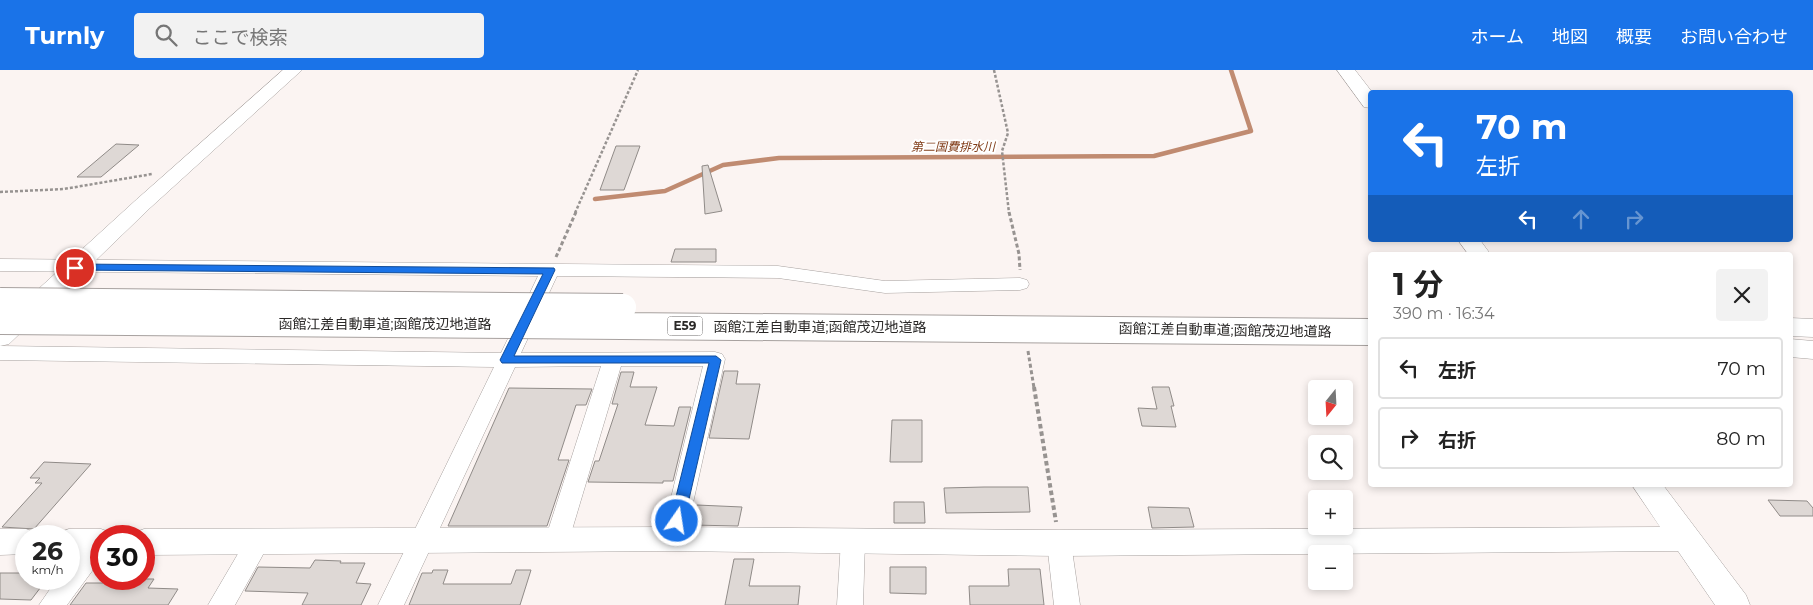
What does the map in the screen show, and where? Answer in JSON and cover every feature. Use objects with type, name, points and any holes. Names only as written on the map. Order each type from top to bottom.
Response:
[{"type":"highway","name":"函館江差自動車道;函館茂辺地道路","points":[[0,301],[1368,313]]},
{"type":"highway","name":"函館江差自動車道;函館茂辺地道路","points":[[0,321],[1368,332]]},
{"type":"highway","points":[[1793,327],[1813,328]]},
{"type":"highway","points":[[1793,348],[1813,350]]},
{"type":"street","points":[[0,338],[178,173],[293,70]]},
{"type":"street","points":[[1346,70],[1368,101]]},
{"type":"street","points":[[0,264],[75,268],[778,272],[885,286],[1020,284]]},
{"type":"street","points":[[392,605],[550,270]]},
{"type":"street","points":[[0,353],[506,360],[716,360],[673,538]]},
{"type":"street","points":[[557,540],[613,360]]},
{"type":"street","points":[[1648,487],[1734,605]]},
{"type":"street","points":[[155,542],[673,538],[1059,543],[1686,539]]},
{"type":"street","points":[[850,605],[853,541]]},
{"type":"street","points":[[0,542],[15,542]]},
{"type":"street","points":[[221,605],[258,542]]},
{"type":"street","points":[[1059,543],[1067,605]]},
{"type":"street","points":[[52,605],[90,556]]},
{"type":"path","points":[[550,270],[638,70]]},
{"type":"path","points":[[994,70],[1008,133],[1002,151],[1009,216],[1019,254],[1020,284]]},
{"type":"path","points":[[0,192],[64,188],[147,174],[178,173]]},
{"type":"path","points":[[1027,344],[1059,543]]},
{"type":"building","points":[[116,144],[139,145],[101,177],[77,177]]},
{"type":"building","points":[[616,146],[640,146],[624,190],[600,190]]},
{"type":"building","points":[[708,165],[722,211],[705,214],[702,166]]},
{"type":"building","points":[[675,249],[716,249],[716,262],[671,262]]},
{"type":"building","points":[[724,371],[738,371],[736,384],[760,384],[749,439],[709,438]]},
{"type":"building","points":[[621,372],[634,372],[630,387],[657,387],[645,425],[674,426],[679,407],[691,407],[673,481],[663,481],[663,483],[588,482],[595,461],[599,461],[618,404],[612,404]]},
{"type":"building","points":[[1152,387],[1169,387],[1174,406],[1171,406],[1176,427],[1142,426],[1138,408],[1157,409]]},
{"type":"building","points":[[509,388],[592,389],[586,405],[576,405],[558,460],[569,460],[547,526],[448,526]]},
{"type":"building","points":[[892,420],[922,420],[922,462],[890,462]]},
{"type":"building","points":[[44,462],[91,464],[38,525],[15,525],[15,528],[2,527],[42,483],[35,483],[40,478],[30,478]]},
{"type":"building","points":[[1028,487],[1030,512],[946,513],[944,488]]},
{"type":"building","points":[[1768,500],[1807,501],[1813,508],[1813,516],[1780,516]]},
{"type":"building","points":[[894,502],[924,502],[925,523],[894,523]]},
{"type":"building","points":[[697,505],[742,507],[738,526],[692,525]]},
{"type":"building","points":[[1148,507],[1189,508],[1194,527],[1152,528]]},
{"type":"building","points":[[734,559],[754,559],[749,586],[800,586],[798,605],[725,605]]},
{"type":"building","points":[[315,560],[365,563],[356,583],[371,584],[361,605],[302,605],[308,593],[245,591],[258,567],[310,568]]},
{"type":"building","points":[[890,567],[926,567],[926,594],[890,593]]},
{"type":"building","points":[[1008,569],[1040,569],[1044,605],[970,605],[969,586],[1009,586]]},
{"type":"building","points":[[433,570],[448,570],[443,584],[511,584],[516,570],[531,570],[520,605],[409,605],[422,573],[432,573]]},
{"type":"building","points":[[0,573],[15,573],[15,590],[39,590],[31,600],[0,599]]},
{"type":"building","points":[[86,583],[90,583],[90,590],[178,589],[168,605],[70,605]]},
{"type":"waterway","name":"第二国費排水川","points":[[595,199],[665,191],[723,165],[779,158],[1154,156],[1251,131],[1231,70]]},
{"type":"route","points":[[75,268],[550,270],[506,360],[716,360],[677,521]]}]
